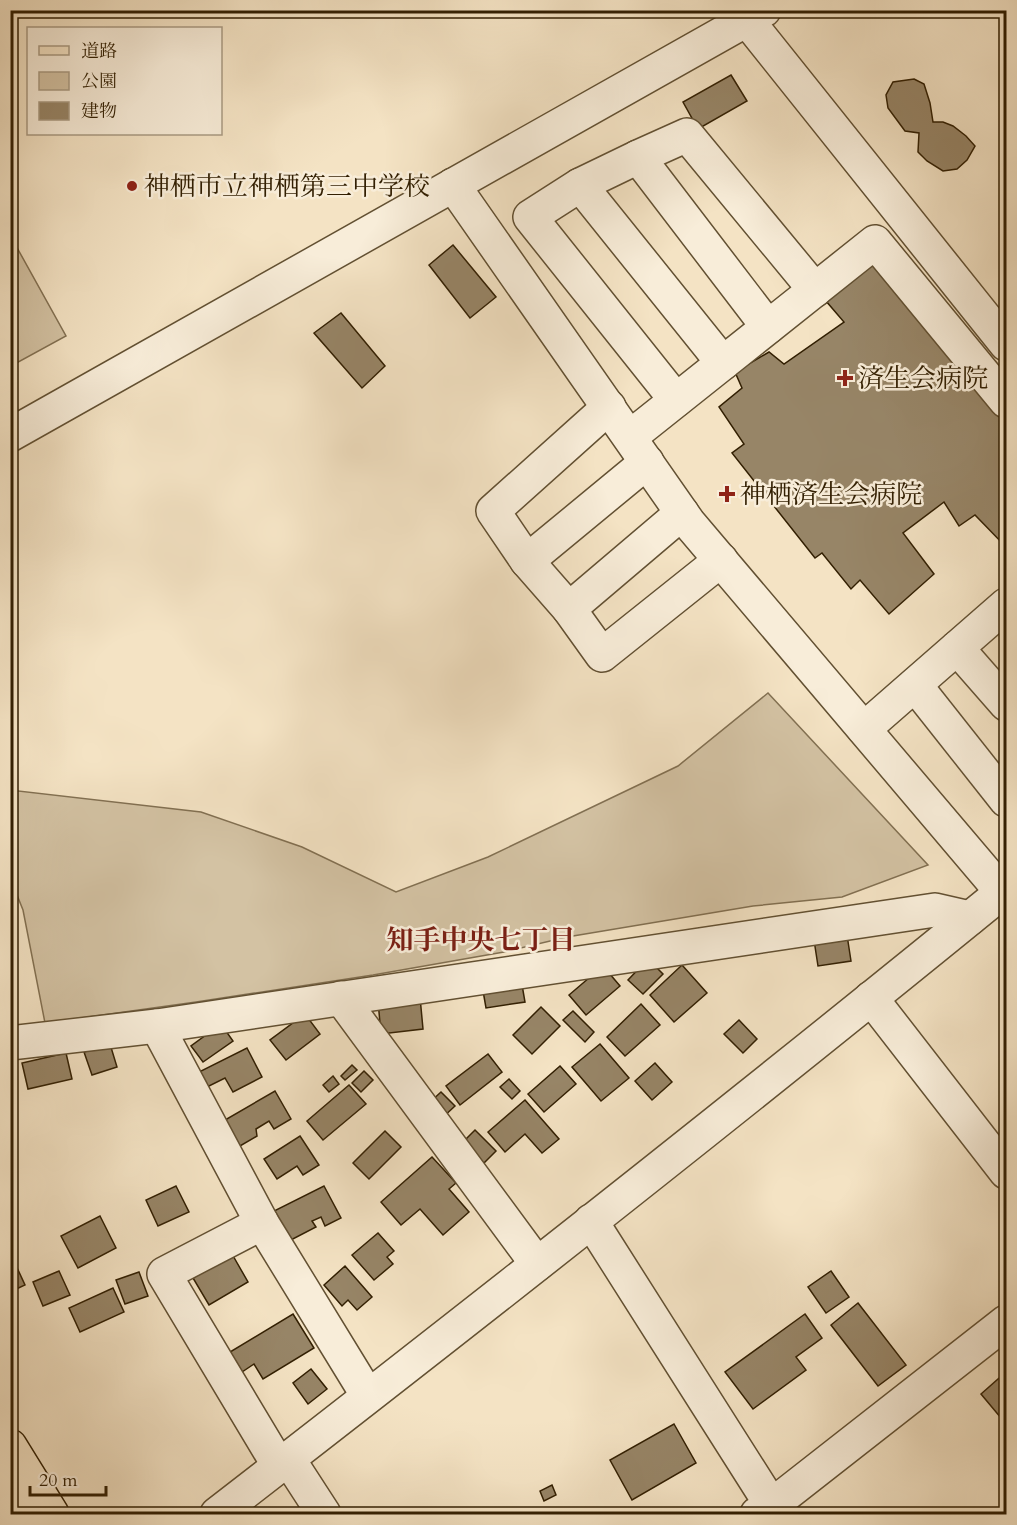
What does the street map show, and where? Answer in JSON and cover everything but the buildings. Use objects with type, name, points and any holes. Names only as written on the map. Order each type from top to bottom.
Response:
[{"type":"main road","points":[[10,1446],[52,1515]]},
{"type":"main road","points":[[10,1498],[20,1515]]},
{"type":"street","points":[[10,435],[750,14],[1006,344]]},
{"type":"street","points":[[676,400],[530,217],[580,185],[687,135],[815,290]]},
{"type":"street","points":[[638,157],[768,327]]},
{"type":"street","points":[[217,1515],[537,1264],[1004,890],[864,729],[682,513],[453,185]]},
{"type":"street","points":[[580,185],[723,363]]},
{"type":"street","points":[[526,561],[639,450],[676,400],[875,242],[1006,401]]},
{"type":"street","points":[[609,407],[493,511],[526,561],[569,609],[602,655],[721,560]]},
{"type":"street","points":[[569,609],[682,513]]},
{"type":"street","points":[[864,729],[1006,608]]},
{"type":"street","points":[[957,648],[1006,704]]},
{"type":"street","points":[[915,685],[1006,800]]},
{"type":"street","points":[[10,1043],[157,1026],[935,910],[970,918]]},
{"type":"street","points":[[341,998],[537,1264]]},
{"type":"street","points":[[871,998],[1006,1172]]},
{"type":"street","points":[[157,1026],[261,1223],[368,1396]]},
{"type":"street","points":[[591,1221],[768,1512],[1006,1322]]},
{"type":"street","points":[[261,1223],[164,1274],[284,1463],[324,1515]]},
{"type":"green space","points":[[10,235],[66,336],[11,366],[10,366]]},
{"type":"green space","points":[[768,693],[928,865],[842,897],[753,906],[567,937],[504,952],[373,975],[45,1023],[23,910],[11,880],[10,790],[201,812],[302,847],[396,892],[488,857],[678,766]]},
{"type":"place","name":"神栖市立神栖第三中学校","points":[[132,186]]},
{"type":"place","name":"済生会病院","points":[[845,378]]},
{"type":"place","name":"神栖済生会病院","points":[[727,494]]},
{"type":"district","name":"知手中央七丁目","points":[[481,940]]}]
